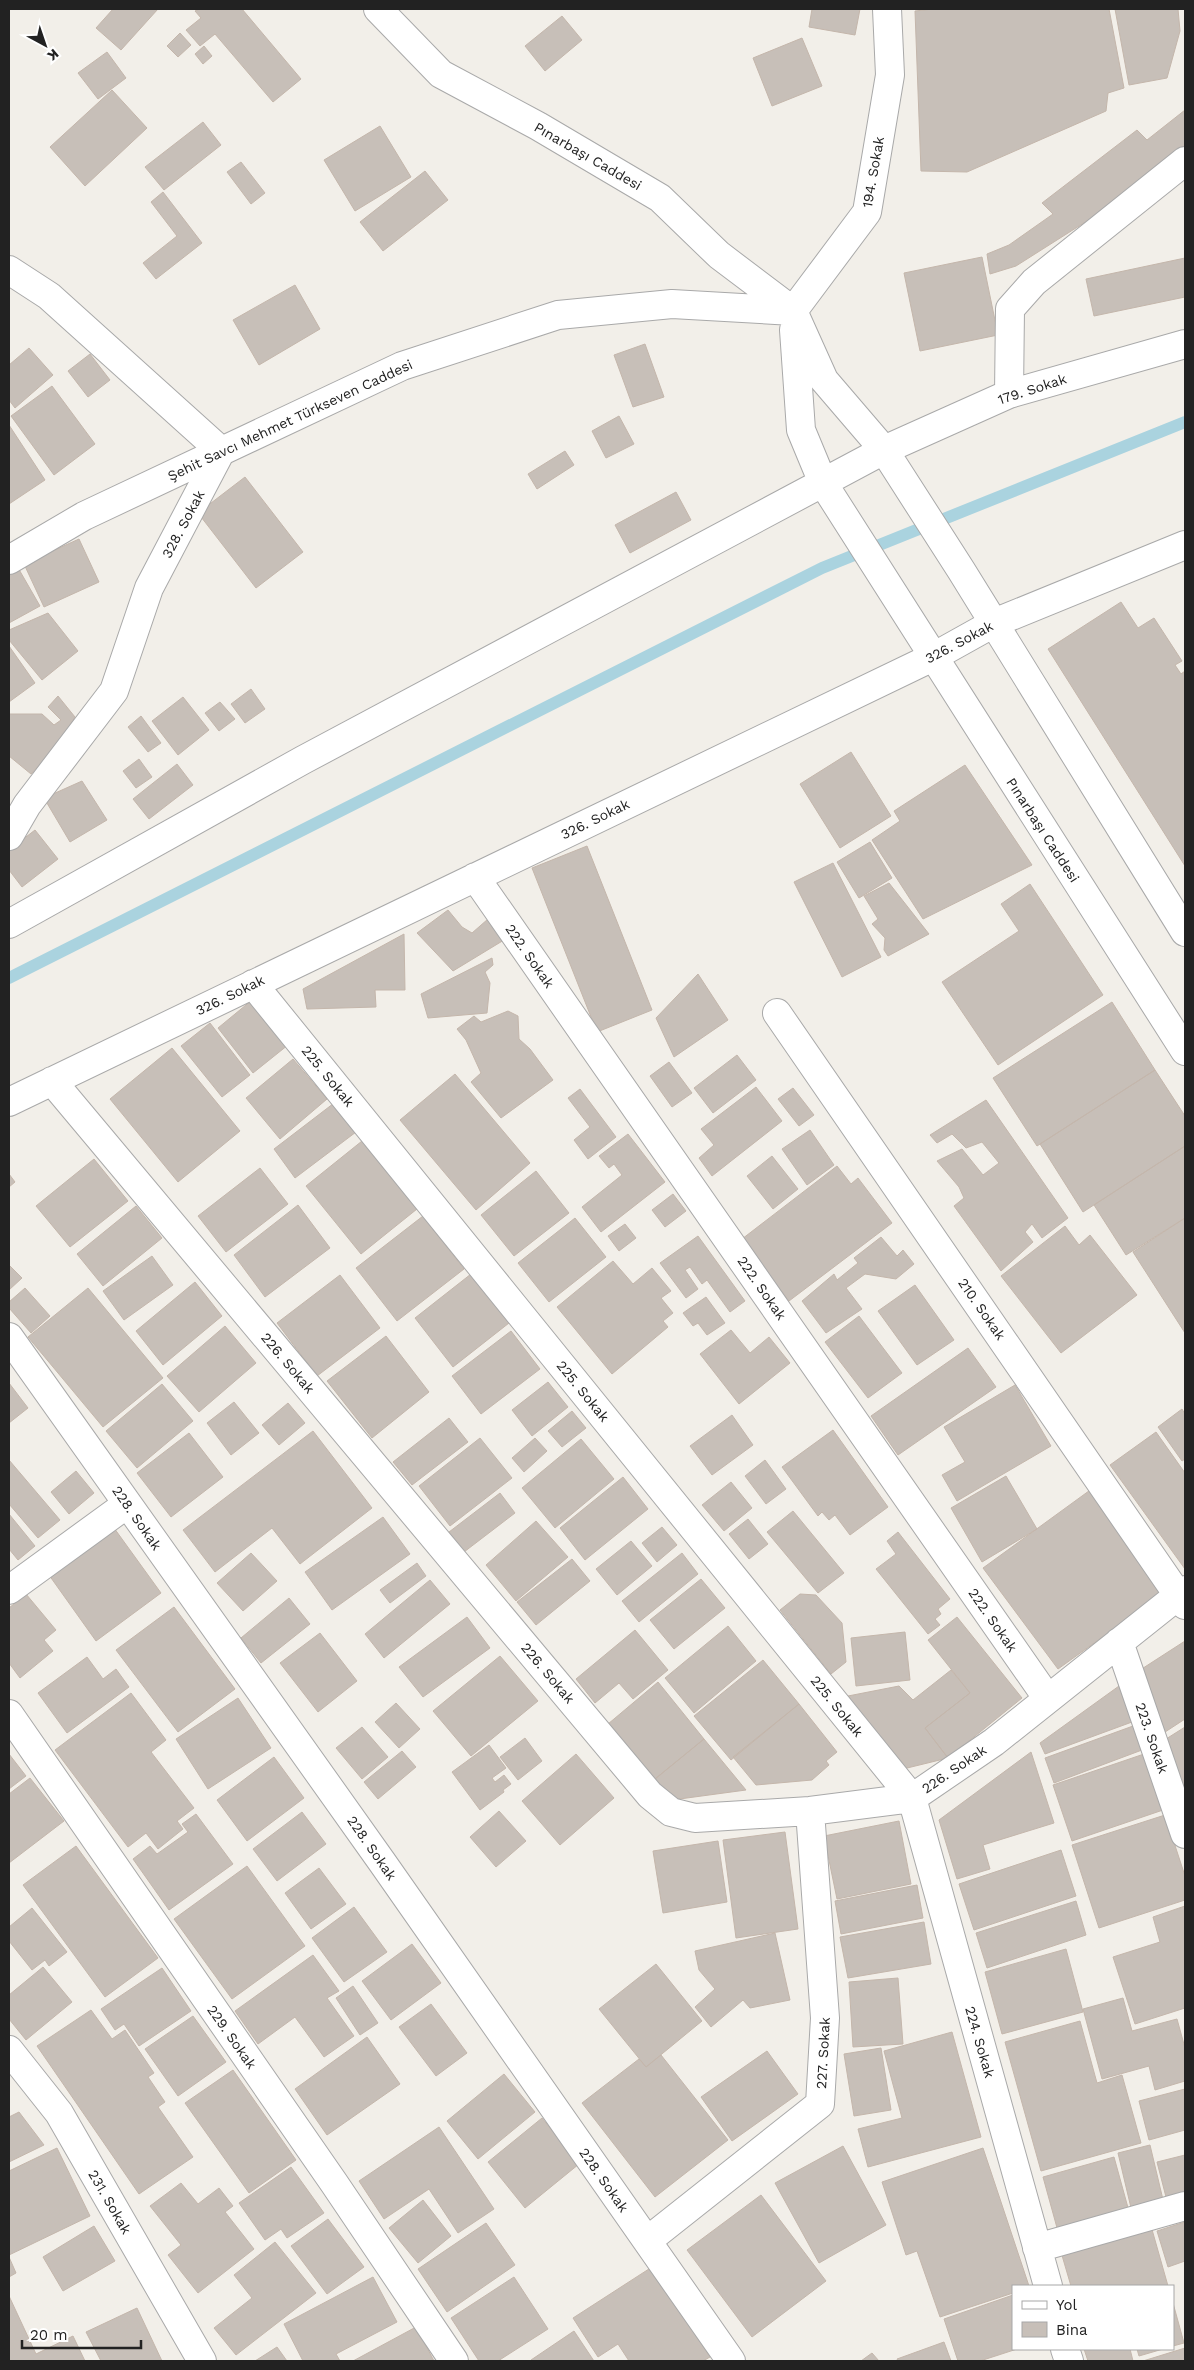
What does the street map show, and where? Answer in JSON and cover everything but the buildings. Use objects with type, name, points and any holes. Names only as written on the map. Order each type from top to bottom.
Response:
[{"type":"street","name":"Pınarbaşı Caddesi","points":[[378,9],[441,74],[538,126],[660,198],[719,255],[793,311],[802,430],[823,483],[932,658],[1185,1052]]},
{"type":"street","name":"194. Sokak","points":[[793,311],[867,212],[890,75],[887,9]]},
{"type":"street","points":[[1009,394],[1010,309],[1034,282],[1185,161]]},
{"type":"street","points":[[9,270],[49,296],[221,451]]},
{"type":"street","name":"Şehit Savcı Mehmet Türkseven Caddesi","points":[[9,560],[84,516],[402,366],[558,315],[672,304],[793,311]]},
{"type":"street","points":[[793,311],[824,380],[884,450],[961,570],[1185,932]]},
{"type":"street","name":"179. Sokak","points":[[884,450],[1009,394],[1185,344]]},
{"type":"street","points":[[9,924],[311,756],[884,450]]},
{"type":"street","name":"328. Sokak","points":[[9,836],[27,805],[114,691],[149,588],[221,451]]},
{"type":"street","name":"326. Sokak","points":[[9,1102],[932,658],[994,623],[1185,545]]},
{"type":"street","name":"222. Sokak","points":[[475,877],[1048,1699]]},
{"type":"street","name":"225. Sokak","points":[[253,984],[912,1798]]},
{"type":"street","name":"210. Sokak","points":[[778,1013],[1183,1597]]},
{"type":"street","name":"226. Sokak","points":[[52,1081],[650,1795],[671,1812],[695,1818],[810,1811],[912,1798],[994,1742],[1119,1642],[1183,1597]]},
{"type":"street","name":"228. Sokak","points":[[9,1337],[382,1862],[731,2361]]},
{"type":"street","points":[[9,1590],[127,1504]]},
{"type":"street","name":"223. Sokak","points":[[1119,1642],[1185,1834]]},
{"type":"street","name":"229. Sokak","points":[[9,1714],[334,2183],[454,2361]]},
{"type":"street","name":"224. Sokak","points":[[912,1798],[1048,2285]]},
{"type":"street","name":"227. Sokak","points":[[647,2241],[820,2104],[825,2018],[810,1811]]},
{"type":"street","name":"231. Sokak","points":[[9,2050],[59,2113],[202,2361]]},
{"type":"street","points":[[1037,2248],[1185,2206]]},
{"type":"waterway","points":[[9,978],[822,568],[1185,422]]}]
